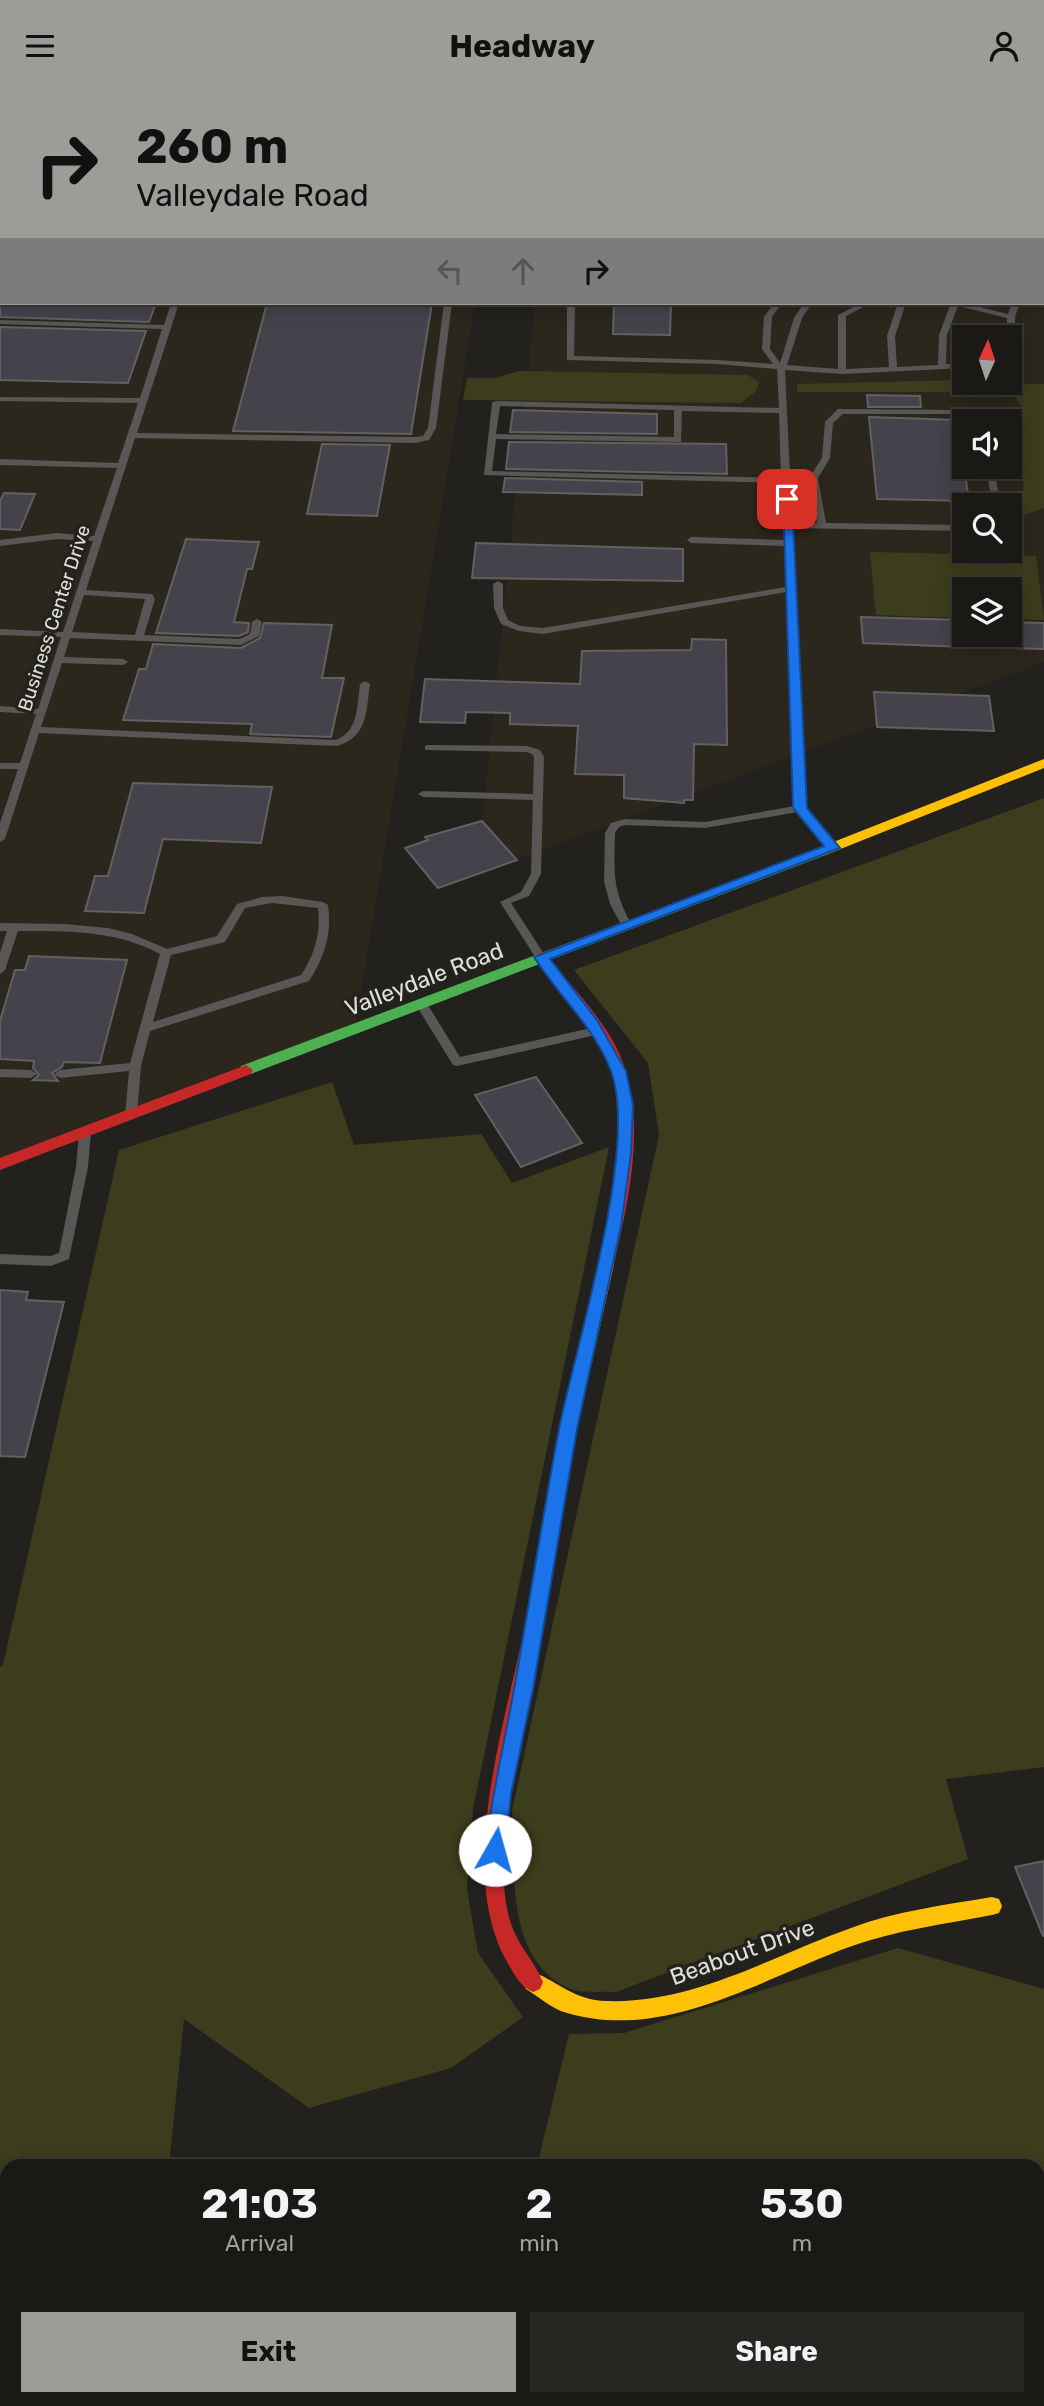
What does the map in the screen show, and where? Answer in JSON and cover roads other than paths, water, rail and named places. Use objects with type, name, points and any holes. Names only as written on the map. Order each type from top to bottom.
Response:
[{"type":"street","name":"Valleydale Road","points":[[0,1164],[833,848],[1044,763]]},
{"type":"street","name":"Valleydale Road","points":[[903,821],[988,797],[1044,777]]},
{"type":"street","name":"Beabout Drive","points":[[541,957],[596,1031],[619,1071],[625,1105],[623,1154],[613,1226],[568,1429],[502,1794],[495,1850],[495,1893],[504,1939],[520,1969],[564,2004],[588,2010],[629,2009],[659,2005],[737,1983],[880,1927],[992,1906]]},
{"type":"lane","name":"Business Center Drive","points":[[0,839],[174,305]]},
{"type":"lane","points":[[132,435],[415,440],[426,437],[432,428],[448,305]]},
{"type":"lane","points":[[571,305],[570,358],[717,362],[842,372],[952,367]]},
{"type":"lane","points":[[777,305],[768,317],[766,349],[781,369]]},
{"type":"lane","points":[[807,305],[795,323],[792,347],[781,369],[800,808],[833,848]]},
{"type":"lane","points":[[842,372],[842,315],[863,305]]},
{"type":"lane","points":[[893,369],[891,337],[901,305]]},
{"type":"lane","points":[[942,367],[943,335],[954,305]]},
{"type":"lane","points":[[963,305],[1011,317]]},
{"type":"lane","points":[[1011,325],[1015,305]]},
{"type":"lane","points":[[0,322],[167,327]]},
{"type":"lane","points":[[0,399],[144,401]]},
{"type":"lane","points":[[783,411],[496,404],[487,473],[814,478]]},
{"type":"lane","points":[[492,436],[678,440],[678,408]]},
{"type":"lane","points":[[822,527],[814,478],[826,459],[828,422],[841,411],[952,412]]},
{"type":"lane","points":[[0,462],[121,466]]},
{"type":"lane","points":[[788,525],[952,529]]},
{"type":"lane","points":[[0,543],[57,536],[98,538]]},
{"type":"lane","points":[[691,540],[788,543]]},
{"type":"lane","points":[[498,584],[496,610],[500,620],[514,627],[543,631],[790,589]]},
{"type":"lane","points":[[81,592],[149,596],[138,639]]},
{"type":"lane","points":[[0,632],[66,637],[241,642],[254,636],[257,622]]},
{"type":"lane","points":[[58,660],[123,662]]},
{"type":"lane","points":[[36,730],[337,743],[349,740],[356,733],[365,684]]},
{"type":"lane","points":[[0,709],[42,712]]},
{"type":"lane","points":[[428,748],[527,749],[536,752],[539,757],[533,884],[526,894],[505,902],[541,957]]},
{"type":"lane","points":[[0,766],[24,766]]},
{"type":"lane","points":[[423,794],[536,797]]},
{"type":"lane","points":[[627,925],[615,904],[609,881],[610,832],[615,825],[625,822],[705,825],[800,808]]},
{"type":"lane","points":[[0,927],[68,929],[145,939],[166,953],[221,939],[241,906],[258,900],[289,899],[323,905],[327,926],[318,961],[305,978],[146,1028]]},
{"type":"lane","points":[[0,970],[14,927]]},
{"type":"lane","points":[[131,1114],[135,1066],[166,953]]},
{"type":"lane","points":[[422,1005],[457,1062],[596,1031]]},
{"type":"lane","points":[[60,1074],[135,1066]]},
{"type":"lane","points":[[0,1073],[31,1074]]},
{"type":"lane","points":[[0,1259],[51,1261],[65,1256],[82,1167],[85,1132]]}]
